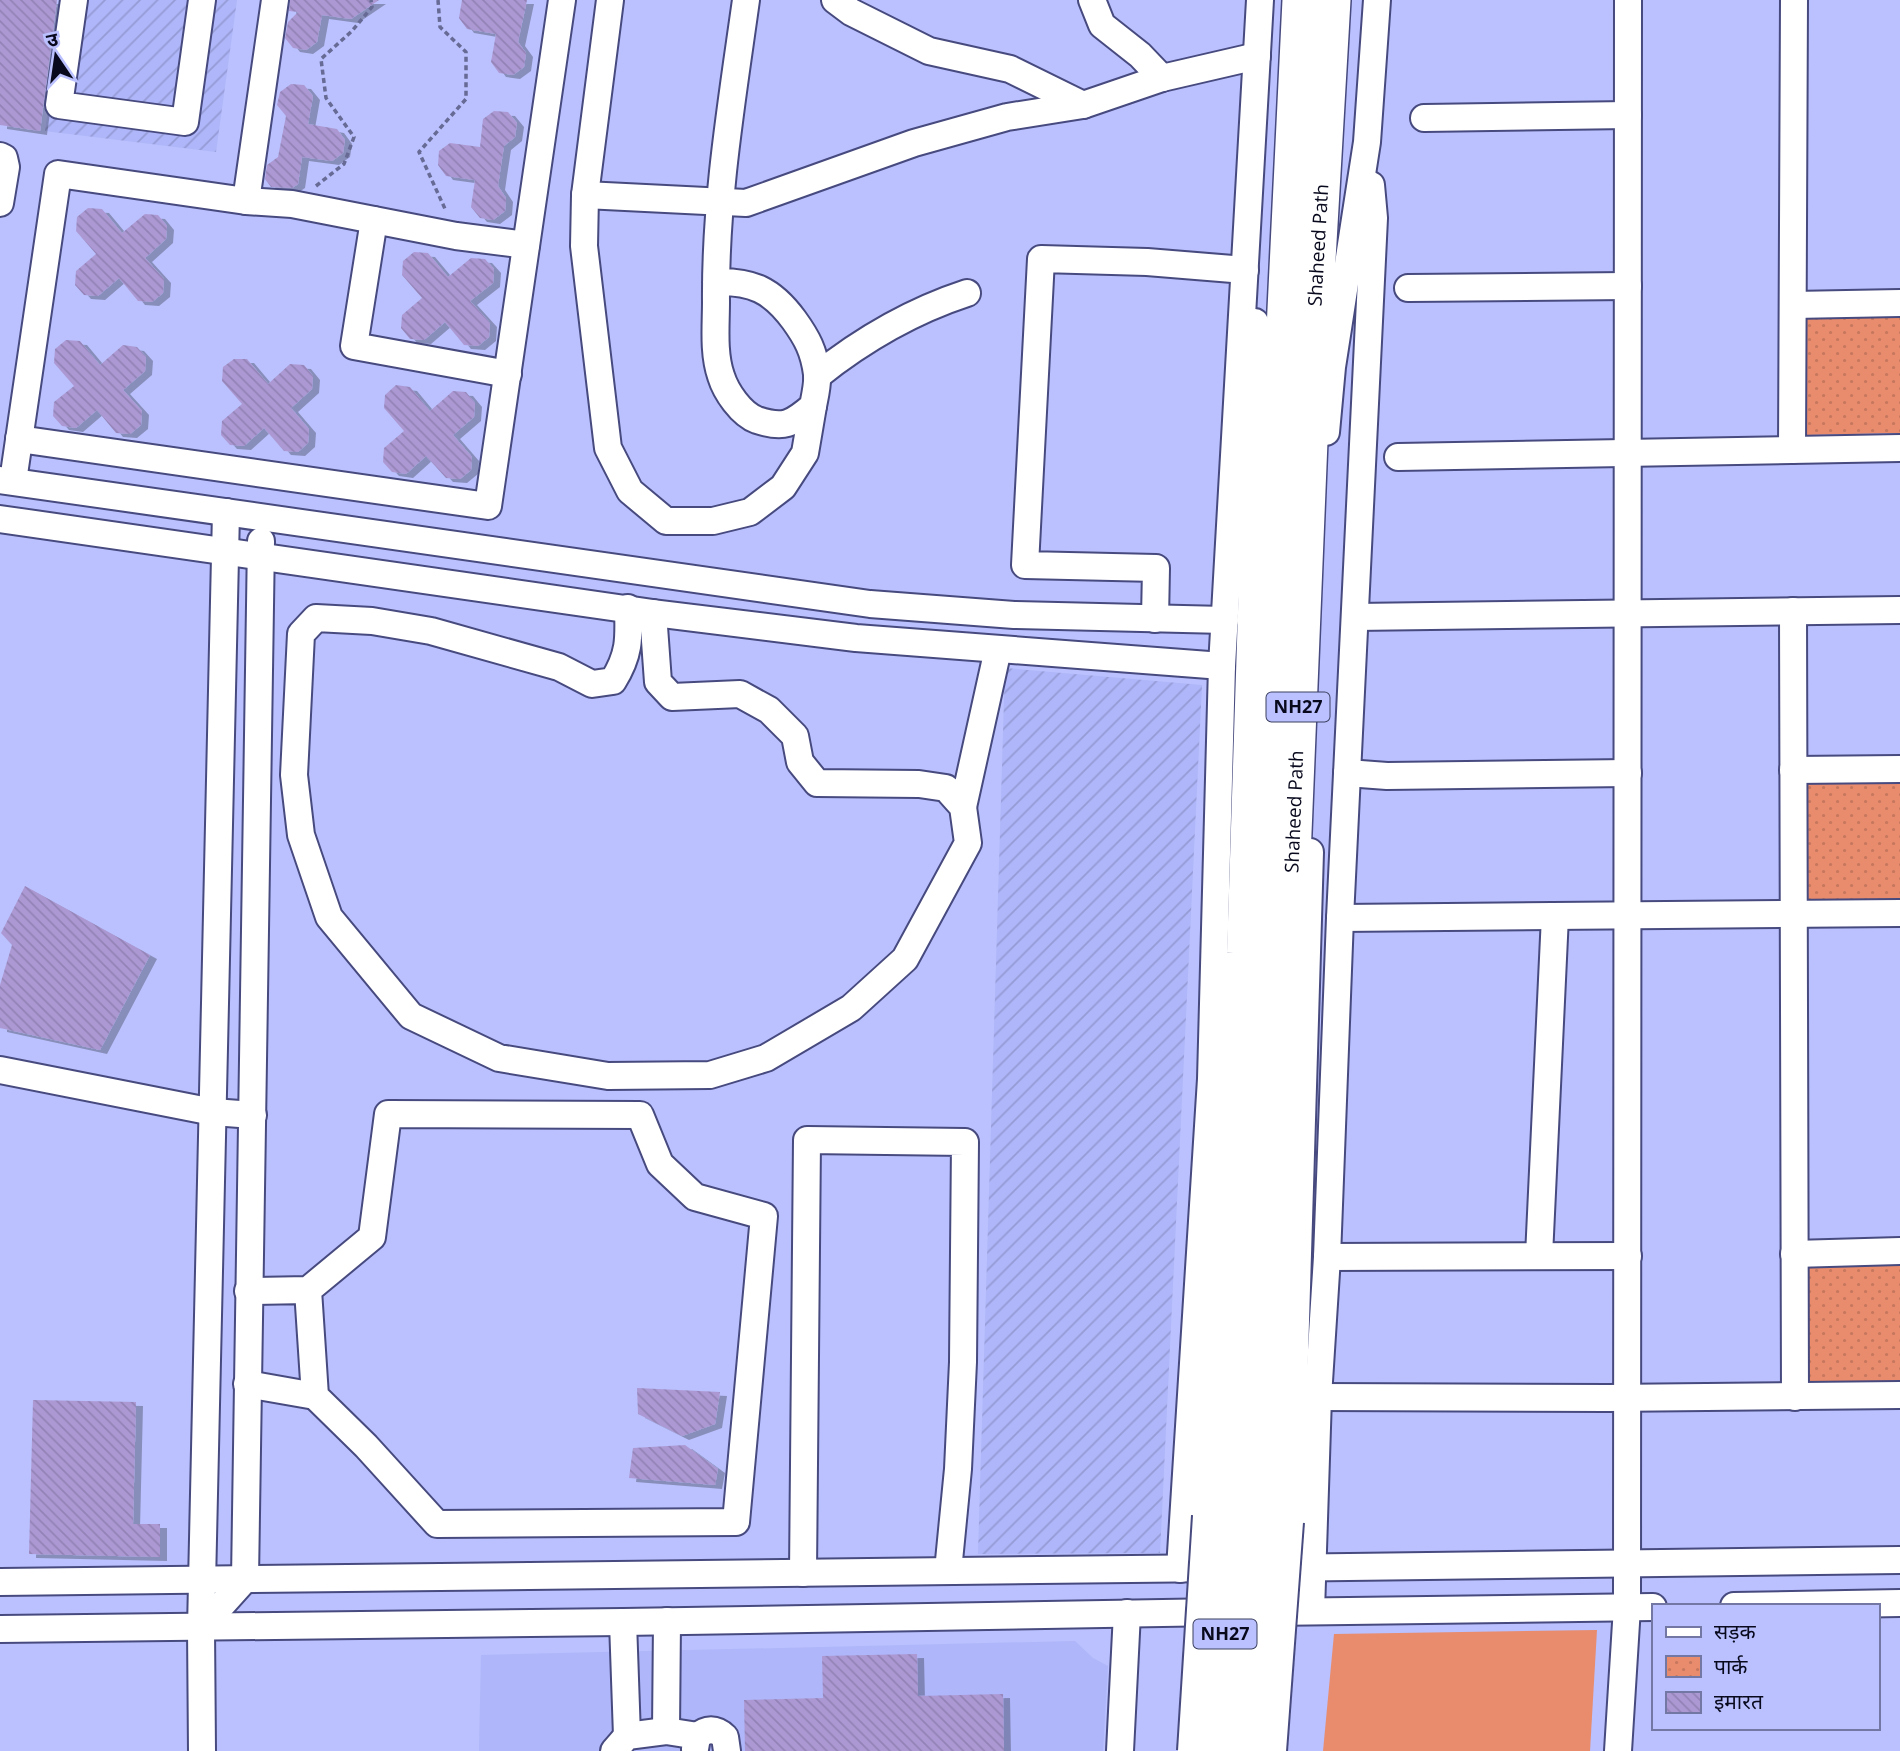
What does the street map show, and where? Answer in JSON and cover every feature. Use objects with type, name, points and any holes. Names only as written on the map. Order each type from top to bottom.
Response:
[{"type":"highway","name":"Shaheed Path","points":[[1254,1415],[1264,874],[1267,432],[1301,0]]},
{"type":"highway","name":"Shaheed Path","points":[[1254,1415],[1313,556],[1315,294],[1332,0]]},
{"type":"highway","name":"NH27","points":[[1250,1751],[1248,1518],[1254,1415]]},
{"type":"highway","points":[[1248,1518],[1254,1415]]},
{"type":"highway","name":"NH27","points":[[1217,1751],[1248,1518]]},
{"type":"street","points":[[74,0],[59,105],[185,122],[202,0]]},
{"type":"street","points":[[246,201],[275,0]]},
{"type":"street","points":[[483,548],[562,0]]},
{"type":"street","points":[[610,0],[585,195],[584,246],[608,447],[630,491],[666,521],[713,522],[750,512],[783,487],[804,453],[817,376],[809,341],[775,296],[754,286],[734,281],[716,282]]},
{"type":"street","points":[[746,0],[719,201],[716,340],[720,374],[728,391],[748,417],[774,426],[795,421],[813,406]]},
{"type":"street","points":[[835,0],[864,19],[929,51],[1010,69],[1083,106]]},
{"type":"street","points":[[1093,0],[1102,25],[1140,55],[1162,78]]},
{"type":"street","points":[[1180,1569],[1210,1079],[1222,666],[1260,0]]},
{"type":"street","points":[[1191,1751],[1248,1518],[1313,556],[1331,379],[1367,142],[1377,0]]},
{"type":"street","points":[[1618,1751],[1640,1607],[1628,1563],[1628,0]]},
{"type":"street","points":[[1792,450],[1794,0]]},
{"type":"street","points":[[585,195],[746,203],[914,142],[1007,117],[1083,106],[1162,78],[1257,56]]},
{"type":"street","points":[[1424,118],[1628,115]]},
{"type":"street","points":[[1311,1611],[1318,1397],[1327,1257],[1340,918],[1374,218],[1367,142]]},
{"type":"street","points":[[0,156],[4,158],[6,167],[0,203]]},
{"type":"street","points":[[526,245],[456,236],[292,204],[246,201],[58,174],[19,439],[7,480],[870,604],[1014,615],[1225,620]]},
{"type":"street","points":[[374,220],[354,346],[508,374]]},
{"type":"street","points":[[1247,225],[1267,432],[1252,576],[1240,953],[1248,1518],[1273,1751]]},
{"type":"street","points":[[1155,619],[1156,568],[1025,565],[1041,259],[1147,262],[1245,270]]},
{"type":"street","points":[[1408,288],[1628,286]]},
{"type":"street","points":[[817,376],[847,352],[883,331],[933,304],[967,293]]},
{"type":"street","points":[[1793,305],[1900,303]]},
{"type":"street","points":[[1331,379],[1346,374],[1366,380]]},
{"type":"street","points":[[19,439],[488,506]]},
{"type":"street","points":[[1398,457],[1900,449]]},
{"type":"street","points":[[202,1751],[201,1628],[226,512]]},
{"type":"street","points":[[201,1628],[245,1579],[262,517]]},
{"type":"street","points":[[0,519],[856,638],[1222,666]]},
{"type":"street","points":[[640,610],[658,682],[672,697],[740,694],[769,710],[794,736],[800,762],[817,783],[919,784],[946,788],[963,807]]},
{"type":"street","points":[[640,610],[624,664],[613,681],[602,684],[592,684],[559,667],[480,644],[431,631],[372,621],[316,618],[301,634],[294,775],[301,835],[329,918],[411,1016],[499,1058],[608,1076],[710,1075],[766,1058],[851,1008],[905,959],[968,844],[963,807],[998,649]]},
{"type":"street","points":[[1355,617],[1900,610]]},
{"type":"street","points":[[1793,611],[1795,1397]]},
{"type":"street","points":[[1793,770],[1900,769]]},
{"type":"street","points":[[1347,773],[1387,776],[1628,773]]},
{"type":"street","points":[[1340,918],[1900,913]]},
{"type":"street","points":[[1539,1256],[1555,916]]},
{"type":"street","points":[[0,1070],[213,1112],[253,1115]]},
{"type":"street","points":[[247,1384],[315,1395],[437,1524],[736,1522],[764,1216],[695,1197],[660,1164],[640,1115],[388,1114],[372,1237],[308,1290],[248,1291]]},
{"type":"street","points":[[803,1573],[807,1140],[965,1142],[963,1375],[958,1469],[948,1571]]},
{"type":"street","points":[[1794,1254],[1900,1251]]},
{"type":"street","points":[[1327,1257],[1628,1256]]},
{"type":"street","points":[[308,1290],[315,1395]]},
{"type":"street","points":[[1318,1397],[1900,1395]]},
{"type":"street","points":[[0,1582],[1900,1560]]},
{"type":"street","points":[[889,1572],[890,1617]]},
{"type":"street","points":[[1845,1604],[1900,1603]]},
{"type":"street","points":[[0,1629],[1640,1607]]},
{"type":"street","points":[[1120,1751],[1127,1613]]},
{"type":"street","points":[[666,1731],[667,1621]]},
{"type":"street","points":[[624,1622],[621,1743],[666,1731],[697,1743],[706,1730],[717,1731],[725,1737],[727,1751]]},
{"type":"path","points":[[292,204],[344,164],[348,155],[354,136],[326,98],[321,59],[359,23],[372,7],[371,0]]},
{"type":"path","points":[[438,0],[440,27],[466,52],[466,99],[419,152],[456,236]]},
{"type":"shaded area","points":[[62,0],[237,0],[216,152],[45,131]]},
{"type":"shaded area","points":[[1005,668],[1202,685],[1160,1553],[978,1554]]},
{"type":"shaded area","points":[[1075,1641],[1093,1658],[1108,1666],[1103,1751],[479,1751],[481,1655]]},
{"type":"green space","points":[[1900,313],[1900,433],[1805,435],[1803,314]]},
{"type":"green space","points":[[1900,781],[1900,902],[1808,903],[1806,782]]},
{"type":"green space","points":[[1807,1263],[1900,1264],[1900,1387],[1807,1387]]},
{"type":"green space","points":[[1597,1630],[1590,1751],[1323,1751],[1334,1634]]},
{"type":"building","points":[[0,0],[57,0],[40,131],[0,125]]},
{"type":"building","points":[[290,0],[379,0],[351,19],[322,15],[317,42],[306,50],[293,48],[285,38],[288,22],[298,12],[289,11]]},
{"type":"building","points":[[462,0],[527,0],[518,42],[526,53],[524,67],[513,75],[499,73],[491,62],[496,34],[467,29],[459,18]]},
{"type":"building","points":[[291,84],[304,85],[313,96],[308,124],[337,129],[345,140],[343,153],[332,161],[302,157],[298,184],[292,188],[271,187],[265,179],[267,165],[278,157],[286,116],[277,105],[280,92]]},
{"type":"building","points":[[494,111],[508,112],[517,123],[515,137],[504,146],[498,186],[506,198],[505,211],[493,220],[480,218],[471,207],[475,180],[446,176],[438,165],[439,151],[450,143],[480,147],[483,119]]},
{"type":"building","points":[[88,208],[102,209],[122,233],[145,214],[158,215],[167,226],[166,239],[145,258],[164,279],[163,293],[152,302],[138,301],[119,278],[98,296],[84,295],[75,285],[76,271],[96,254],[76,231],[77,217]]},
{"type":"building","points":[[414,252],[428,253],[448,277],[471,258],[485,259],[494,269],[493,283],[470,301],[490,323],[489,337],[478,346],[464,345],[445,322],[424,340],[410,339],[401,328],[402,315],[422,298],[402,275],[403,261]]},
{"type":"building","points":[[66,340],[80,341],[100,365],[123,345],[137,347],[146,357],[145,371],[123,390],[142,411],[141,425],[130,434],[116,433],[97,410],[76,428],[62,426],[53,416],[54,402],[74,386],[54,363],[55,349]]},
{"type":"building","points":[[234,359],[247,359],[268,384],[290,364],[304,365],[313,376],[312,389],[291,408],[309,429],[308,443],[298,452],[284,451],[264,428],[244,446],[230,445],[221,435],[222,421],[242,404],[222,381],[223,367]]},
{"type":"building","points":[[396,385],[410,387],[430,411],[453,391],[466,392],[475,403],[474,417],[453,435],[472,457],[471,470],[460,479],[446,478],[426,456],[406,474],[392,472],[383,462],[384,448],[404,431],[384,408],[385,395]]},
{"type":"building","points":[[25,886],[150,955],[100,1050],[0,1028],[0,985],[12,945],[1,933]]},
{"type":"building","points":[[637,1388],[720,1392],[715,1424],[682,1436],[638,1414]]},
{"type":"building","points":[[33,1400],[136,1402],[133,1524],[160,1524],[160,1557],[29,1554]]},
{"type":"building","points":[[685,1445],[718,1469],[715,1485],[629,1478],[633,1448]]},
{"type":"building","points":[[917,1654],[918,1696],[1003,1694],[1004,1751],[745,1751],[744,1700],[823,1698],[822,1656]]}]
